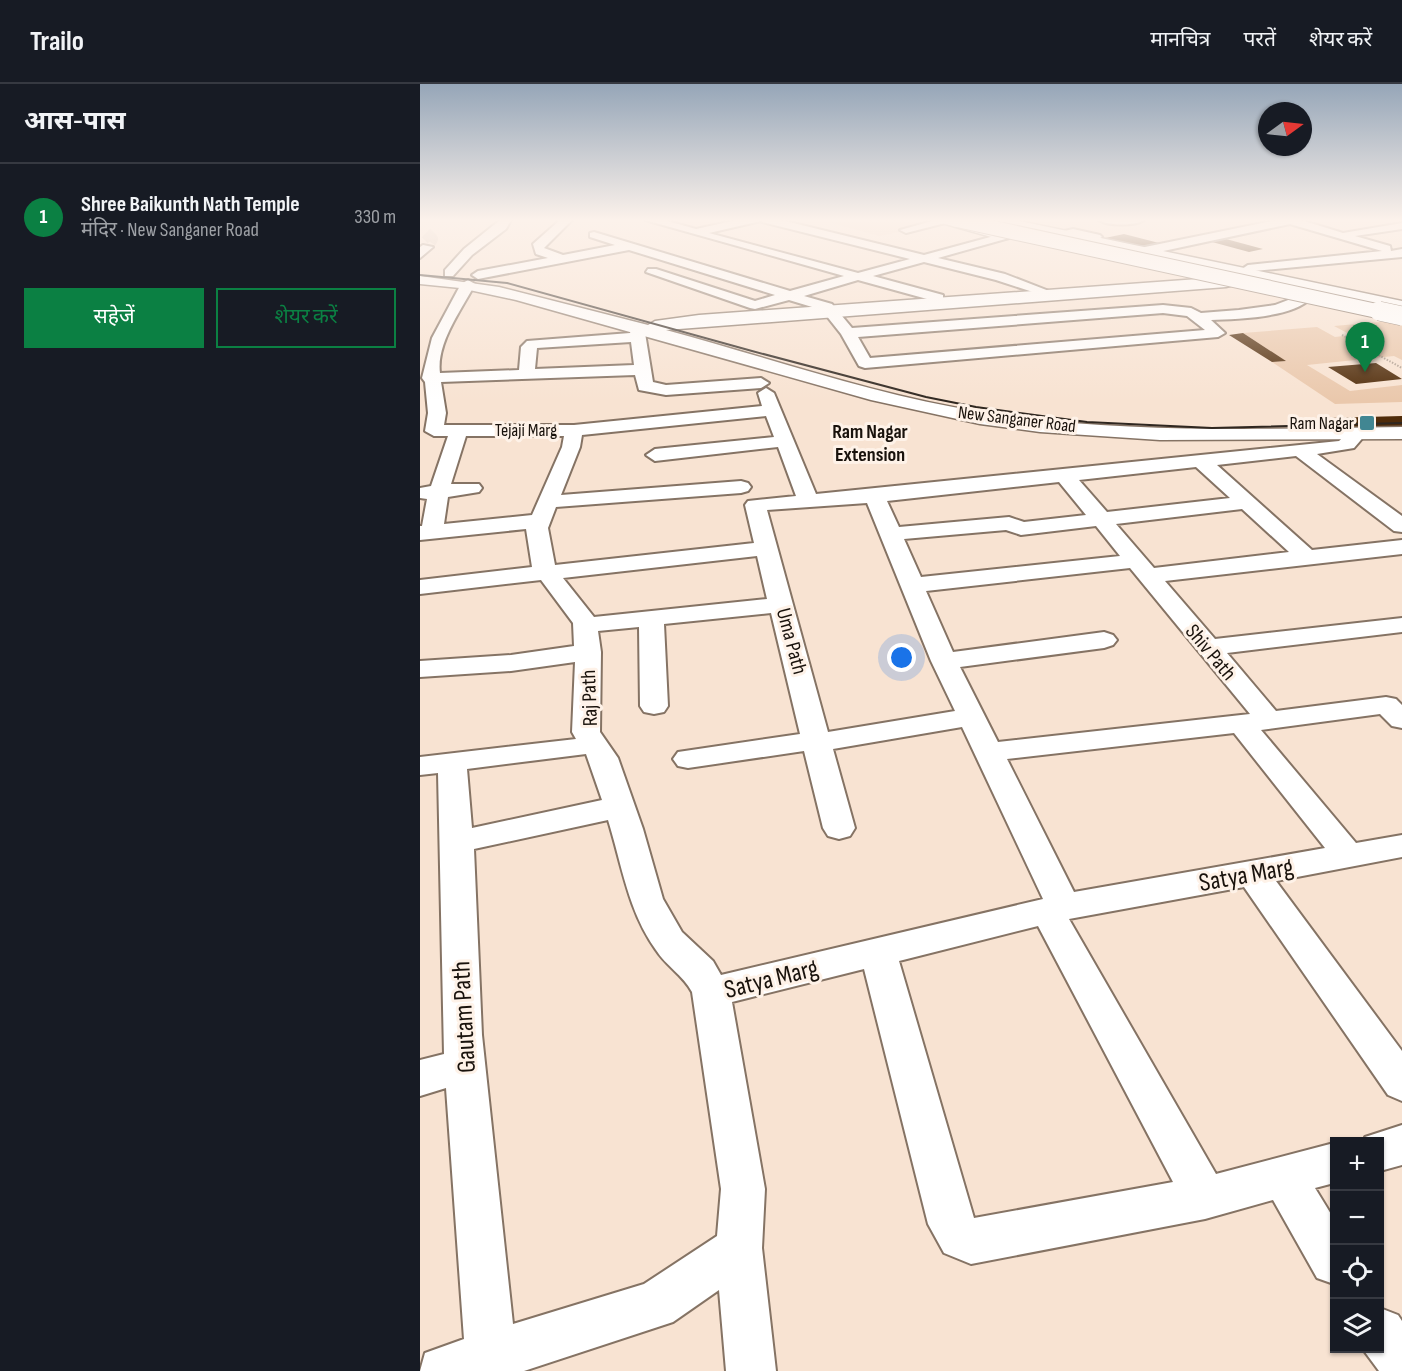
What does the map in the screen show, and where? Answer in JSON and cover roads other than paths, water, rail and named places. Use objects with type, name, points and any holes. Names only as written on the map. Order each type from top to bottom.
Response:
[{"type":"main road","name":"New Sanganer Road","points":[[476,280],[641,333],[751,359],[923,406],[1030,424],[1223,436],[1402,433]]},
{"type":"main road","name":"New Sanganer Road","points":[[510,280],[868,377],[1002,405],[1176,422],[1402,419]]},
{"type":"main road","name":"New Sanganer Road","points":[[829,309],[938,298],[1179,280]]},
{"type":"main road","name":"New Sanganer Road","points":[[641,333],[667,322],[1190,280]]},
{"type":"main road","points":[[1239,280],[1304,298],[1401,309]]},
{"type":"main road","points":[[1251,280],[1401,309]]},
{"type":"main road","points":[[1264,280],[1401,309]]},
{"type":"main road","points":[[1275,280],[1401,309]]},
{"type":"street","name":"Tejaji Marg","points":[[427,431],[437,413],[430,366],[439,338],[472,280]]},
{"type":"street","points":[[678,280],[755,305],[842,280]]},
{"type":"street","points":[[745,280],[792,294],[829,309],[848,333],[865,363],[1218,333],[1191,312],[1163,309],[848,333]]},
{"type":"street","points":[[871,280],[938,298]]},
{"type":"street","points":[[1009,280],[1042,291]]},
{"type":"street","points":[[1198,317],[1273,310],[1288,307],[1304,298]]},
{"type":"street","points":[[526,375],[529,347],[532,344],[641,333],[645,386],[662,390],[761,383]]},
{"type":"street","points":[[751,359],[808,500],[875,496],[1301,451],[1344,445],[1357,434]]},
{"type":"street","points":[[430,378],[642,370]]},
{"type":"street","points":[[662,390],[670,419]]},
{"type":"street","name":"Tejaji Marg","points":[[427,431],[574,430],[773,410]]},
{"type":"street","points":[[459,430],[437,470],[430,492],[426,532],[543,512],[741,487]]},
{"type":"street","points":[[574,430],[572,447],[537,528],[547,572],[569,598],[586,639]]},
{"type":"street","points":[[655,455],[786,441]]},
{"type":"street","points":[[1301,451],[1402,526]]},
{"type":"street","points":[[1202,462],[1307,557]]},
{"type":"street","name":"Shiv Path","points":[[1064,475],[1207,648],[1255,722],[1349,856]]},
{"type":"street","points":[[430,492],[472,488]]},
{"type":"street","points":[[875,496],[1055,909],[1205,1198]]},
{"type":"street","points":[[1373,503],[1402,499]]},
{"type":"street","name":"Uma Path","points":[[808,500],[755,505],[839,828]]},
{"type":"street","points":[[893,534],[1010,523],[1021,529],[1248,502]]},
{"type":"street","points":[[913,585],[1307,557],[1402,547]]},
{"type":"street","points":[[420,587],[767,548]]},
{"type":"street","points":[[420,669],[511,663],[651,617],[782,605]]},
{"type":"street","points":[[651,617],[654,706]]},
{"type":"street","points":[[1207,648],[1402,625]]},
{"type":"street","name":"Raj Path","points":[[586,639],[586,732],[603,758],[646,899],[669,942],[700,970],[711,992]]},
{"type":"street","points":[[945,661],[1104,640]]},
{"type":"street","points":[[988,752],[1386,705],[1402,720]]},
{"type":"street","points":[[688,759],[971,717]]},
{"type":"street","points":[[420,766],[575,748]]},
{"type":"street","name":"Gautam Path","points":[[452,761],[457,842],[464,1066],[490,1358]]},
{"type":"street","points":[[457,842],[619,807]]},
{"type":"street","name":"Satya Marg","points":[[751,1371],[739,1248],[743,1189],[711,992],[1055,909],[1402,846]]},
{"type":"street","points":[[1252,873],[1402,1083]]},
{"type":"street","points":[[878,952],[951,1224],[960,1237],[971,1241],[1205,1198],[1330,1164]]},
{"type":"street","points":[[420,1078],[464,1066]]},
{"type":"street","points":[[1384,1150],[1402,1145]]},
{"type":"street","points":[[1283,1177],[1330,1253]]},
{"type":"street","points":[[443,1371],[656,1305],[739,1248]]},
{"type":"street","points":[[1384,1338],[1402,1359]]},
{"type":"railway","points":[[475,280],[507,283],[752,351],[926,397],[976,407],[1087,422],[1212,428],[1402,423]]},
{"type":"place","name":"Shree Baikunth Nath Temple","points":[[1365,372]]},
{"type":"place","name":"Ram Nagar","points":[[1367,423]]},
{"type":"district","name":"Ram Nagar Extension","points":[[870,442]]}]
